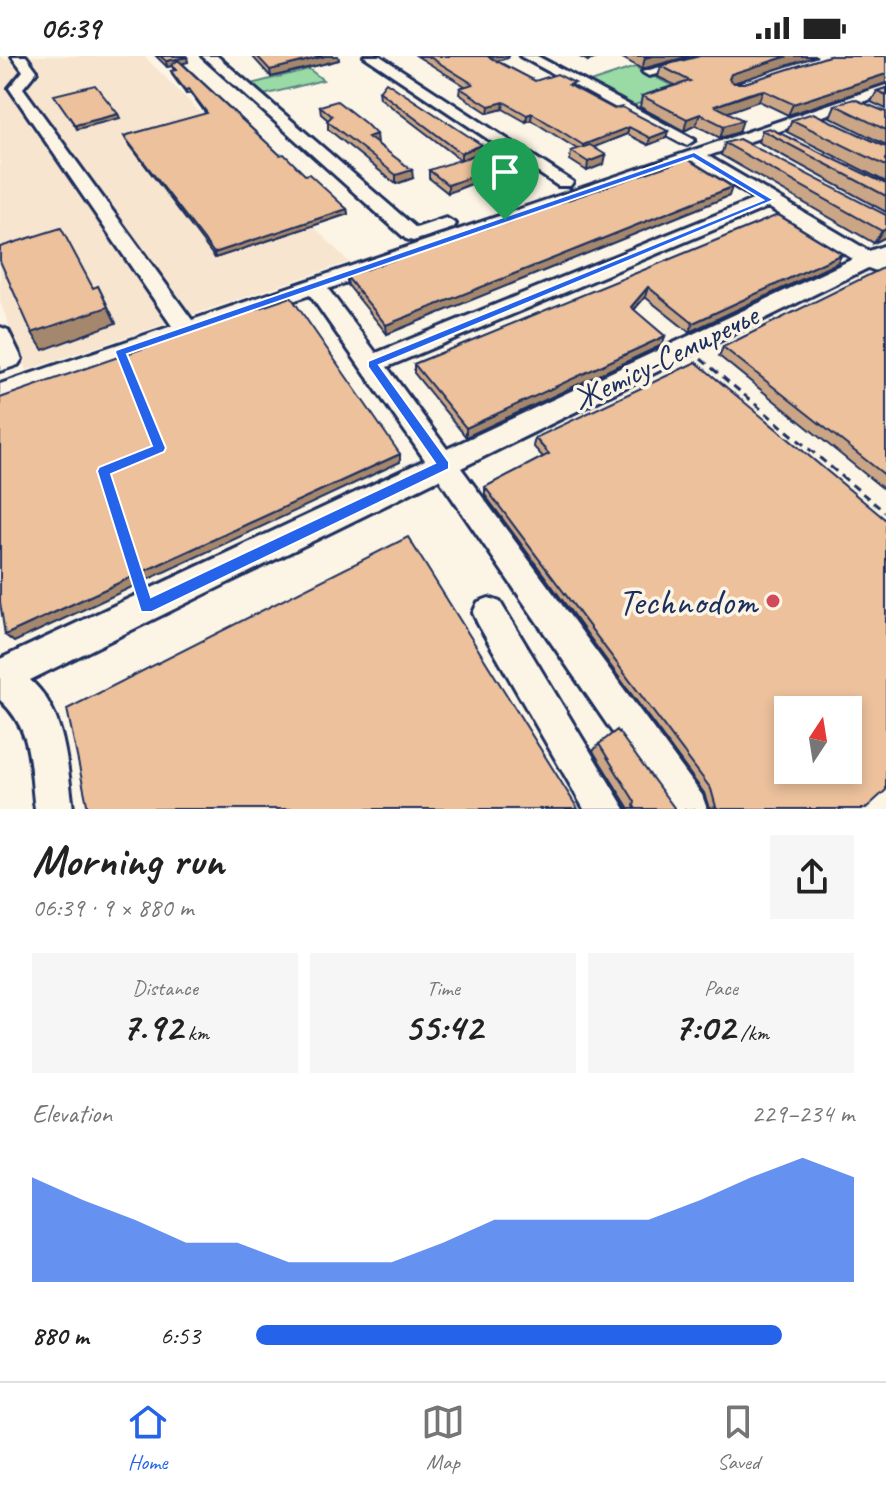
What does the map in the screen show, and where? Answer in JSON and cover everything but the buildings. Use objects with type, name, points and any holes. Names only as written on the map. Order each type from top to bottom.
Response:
[{"type":"street","points":[[19,56],[30,71],[16,88],[178,319],[189,329]]},
{"type":"street","points":[[209,56],[413,235],[564,182],[691,148],[737,141],[886,89]]},
{"type":"street","points":[[371,56],[564,182]]},
{"type":"street","points":[[527,56],[691,148],[770,200],[880,260]]},
{"type":"street","points":[[649,72],[719,56]]},
{"type":"street","points":[[849,101],[874,113]]},
{"type":"street","points":[[809,116],[835,128]]},
{"type":"street","points":[[767,131],[794,144]]},
{"type":"street","points":[[737,141],[764,156]]},
{"type":"street","points":[[0,393],[315,286],[691,148]]},
{"type":"street","points":[[372,364],[770,200]]},
{"type":"street","name":"Жетісу-Семиречье","points":[[1,673],[444,465],[685,346],[880,260]]},
{"type":"street","points":[[315,286],[688,809]]},
{"type":"street","points":[[0,335],[10,359],[0,363]]},
{"type":"street","points":[[489,613],[606,809]]},
{"type":"street","points":[[1,673],[9,687],[26,699],[40,723],[54,809]]},
{"type":"path","points":[[685,346],[886,513]]},
{"type":"shaded area","points":[[0,56],[6,60],[25,56],[144,56],[349,262],[27,370],[0,302]]},
{"type":"green space","points":[[635,67],[681,90],[631,106],[587,83]]},
{"type":"green space","points":[[309,69],[323,80],[264,95],[251,84]]},
{"type":"place","name":"Technodom","points":[[773,601]]},
{"type":"route","points":[[694,155],[770,200],[372,364],[444,465],[147,607],[103,471],[160,448],[121,352],[505,220],[694,155]]}]
